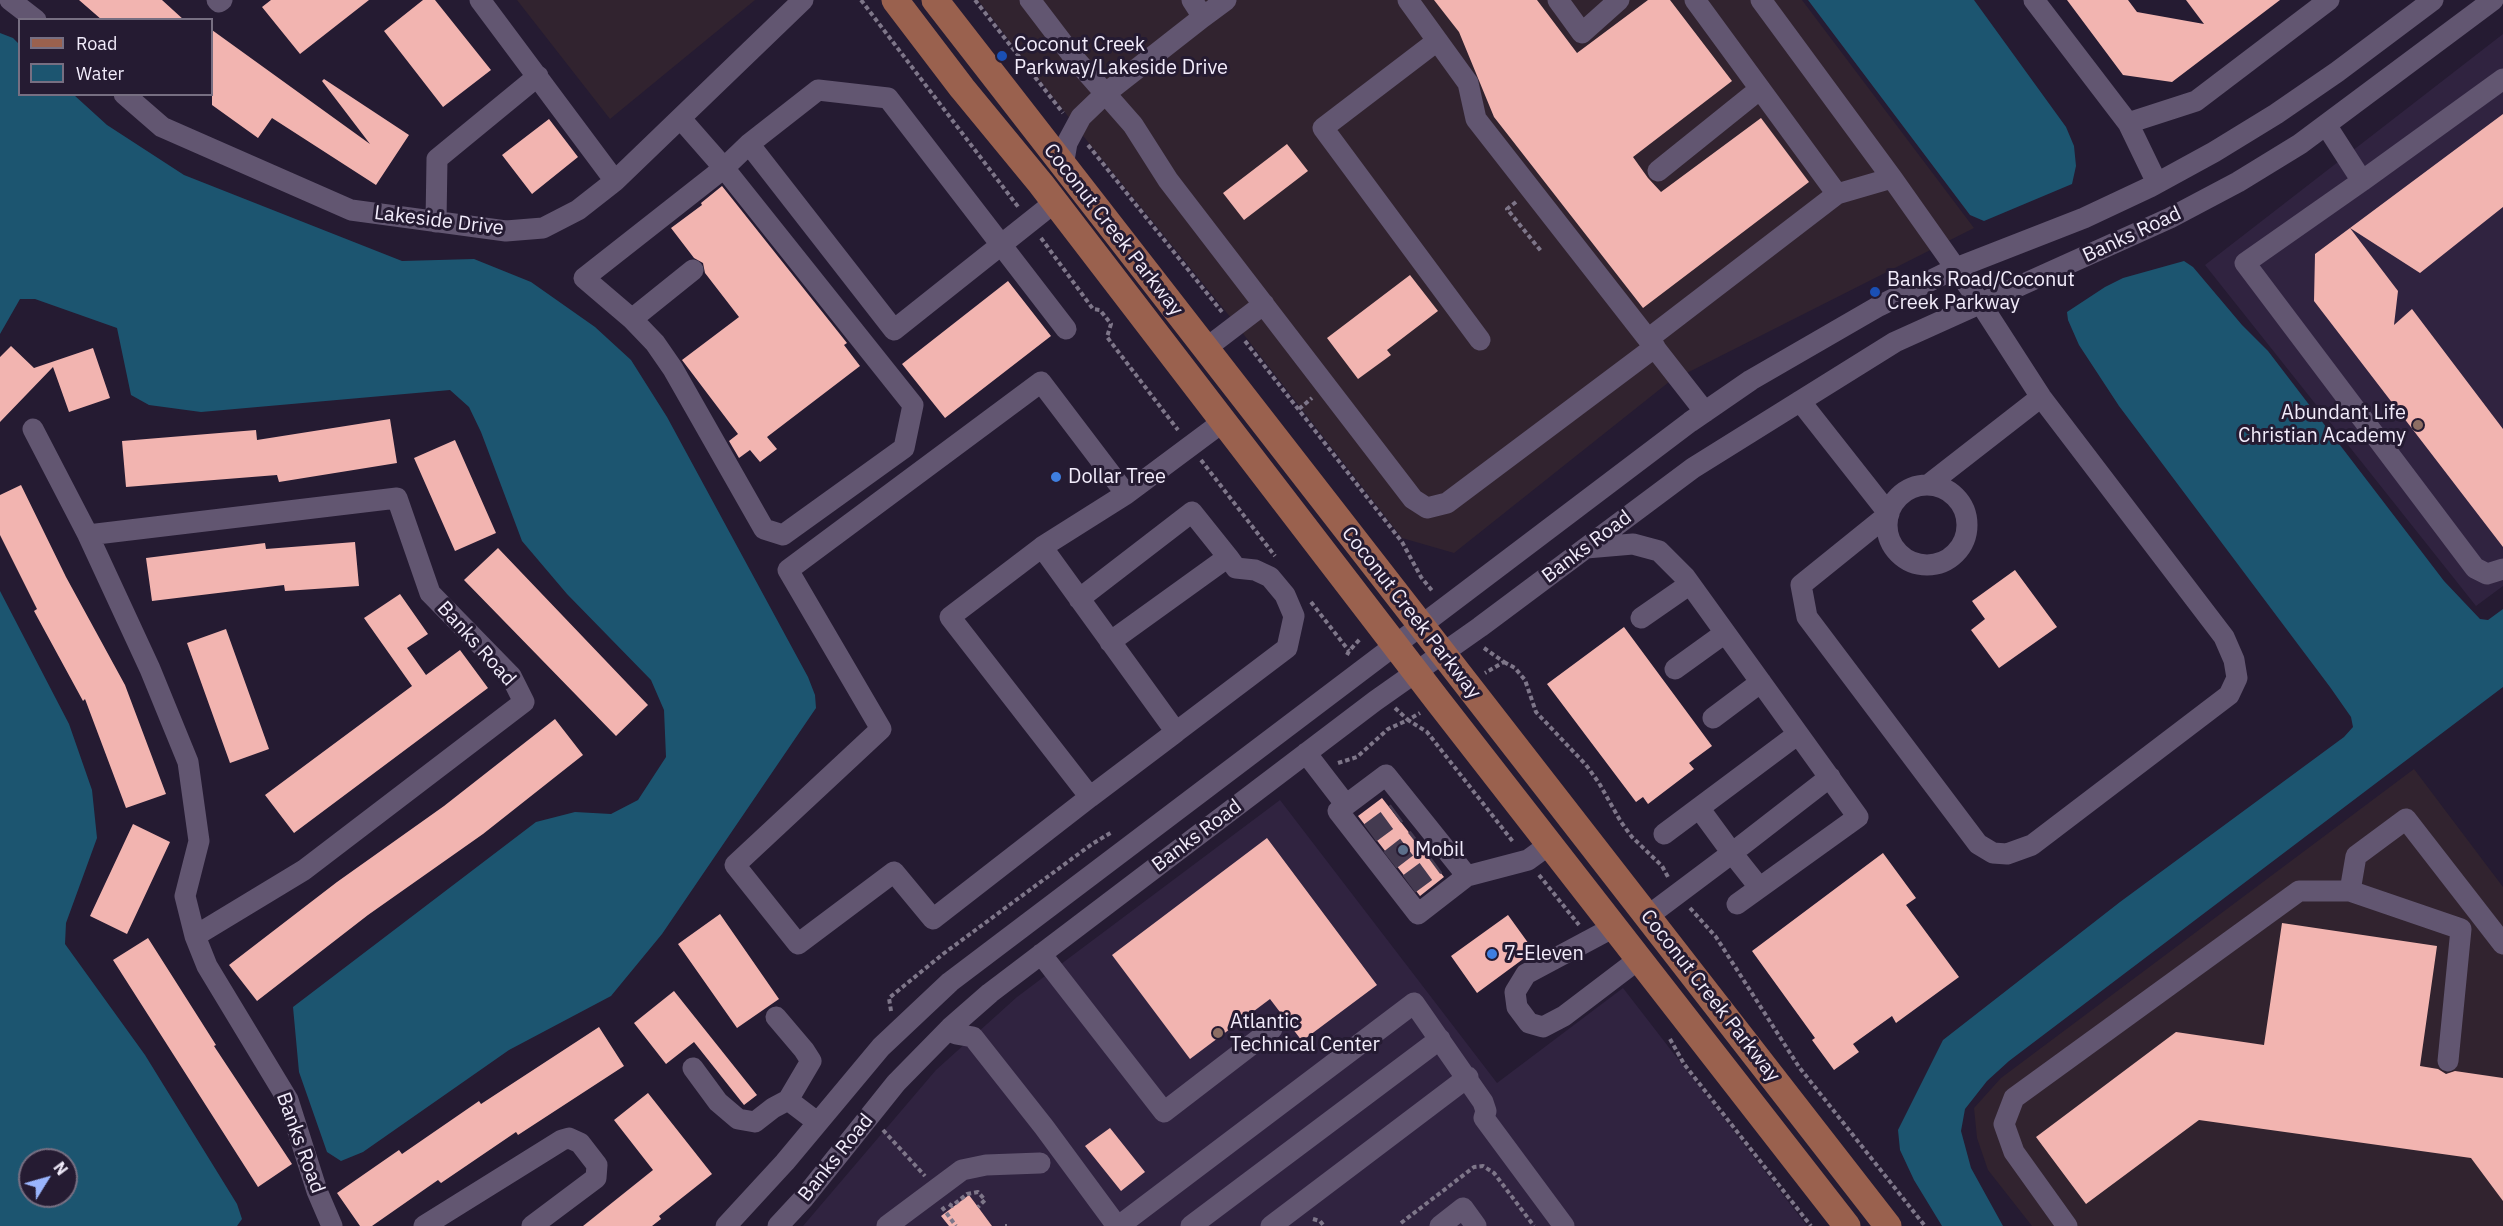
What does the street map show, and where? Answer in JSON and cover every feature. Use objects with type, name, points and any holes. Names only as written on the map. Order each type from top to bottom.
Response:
[{"type":"main road","name":"Coconut Creek Parkway","points":[[895,0],[1055,202],[1395,645],[1847,1226]]},
{"type":"main road","name":"Coconut Creek Parkway","points":[[935,0],[1888,1226]]},
{"type":"street","points":[[10,0],[33,18]]},
{"type":"street","points":[[217,0],[219,2],[222,0]]},
{"type":"street","points":[[480,0],[615,181]]},
{"type":"street","name":"Lakeside Drive","points":[[126,96],[162,127],[351,210],[506,231],[543,228],[578,210],[615,181],[803,0]]},
{"type":"street","points":[[1030,0],[1075,59],[1133,125],[1168,180],[1413,499],[1428,508],[1447,503],[1652,343],[1837,194],[1892,178]]},
{"type":"street","points":[[1064,166],[1067,143],[1081,117],[1198,8],[1226,0]]},
{"type":"street","points":[[1408,0],[1467,83],[1476,119],[1705,412]]},
{"type":"street","points":[[1558,0],[1582,33],[1619,0]]},
{"type":"street","points":[[1695,0],[1837,194]]},
{"type":"street","points":[[1761,0],[1956,268],[2041,397],[2224,637],[2234,660],[2237,678],[2229,695],[2032,845],[2007,854],[1993,854],[1978,844],[1807,617],[1802,585],[1889,514]]},
{"type":"street","points":[[2034,0],[2128,123],[2157,183]]},
{"type":"street","points":[[2128,123],[2196,101],[2330,0]]},
{"type":"street","name":"Banks Road","points":[[726,1226],[785,1162],[881,1047],[950,981],[1705,412],[1751,380],[1879,306],[1956,268],[2084,218],[2157,183],[2214,152],[2276,114],[2433,0]]},
{"type":"street","name":"Banks Road","points":[[778,1226],[804,1198],[904,1075],[950,1028],[990,993],[1306,753],[1693,468],[1895,342],[2170,218],[2238,182],[2300,144],[2493,0]]},
{"type":"street","points":[[1437,41],[1323,128],[1480,340]]},
{"type":"street","points":[[436,222],[437,159],[538,76]]},
{"type":"street","points":[[2503,79],[2245,263],[2475,568],[2487,574],[2503,569]]},
{"type":"street","points":[[1658,171],[1760,89]]},
{"type":"street","points":[[681,119],[724,168],[913,405],[904,448],[783,535],[764,529],[674,369],[655,343],[632,319],[584,278],[724,168],[749,144],[818,90],[888,98],[1066,329]]},
{"type":"street","points":[[2326,125],[2362,181]]},
{"type":"street","points":[[749,144],[894,330],[1055,202]]},
{"type":"street","points":[[632,319],[693,270]]},
{"type":"street","points":[[1205,349],[1264,304]]},
{"type":"street","points":[[1079,600],[1192,512],[1236,568],[1255,570],[1270,577],[1285,595],[1294,616],[1287,648],[933,919],[894,872],[798,944],[735,865],[881,729],[788,570],[1041,382],[1126,494]]},
{"type":"street","points":[[1928,485],[1947,491],[1962,506],[1967,526],[1961,546],[1954,554],[1936,564],[1926,565],[1906,559],[1892,544],[1887,524],[1893,504],[1907,490],[1928,485],[2041,397]]},
{"type":"street","points":[[1800,401],[1889,514]]},
{"type":"street","points":[[1090,797],[950,617],[1042,547],[1126,494],[1224,421]]},
{"type":"street","name":"Banks Road","points":[[33,429],[88,535],[150,669],[188,762],[199,841],[186,896],[195,936],[207,966],[288,1100],[317,1191],[332,1226]]},
{"type":"street","name":"Banks Road","points":[[88,535],[397,498],[430,593],[511,676],[524,702],[304,870],[195,936]]},
{"type":"street","points":[[1586,548],[1633,544],[1659,551],[1690,584],[1858,817],[1737,904]]},
{"type":"street","points":[[1042,547],[1176,732]]},
{"type":"street","points":[[1110,642],[1228,556]]},
{"type":"street","points":[[1641,618],[1690,584]]},
{"type":"street","points":[[1676,669],[1725,633]]},
{"type":"street","points":[[1713,718],[1761,682]]},
{"type":"street","points":[[1664,834],[1798,734]]},
{"type":"street","points":[[1306,753],[1346,805]]},
{"type":"street","points":[[1467,876],[1442,859],[1403,808],[1386,775],[1338,811],[1365,836],[1386,863],[1404,887],[1418,914],[1467,876],[1528,860],[1550,844]]},
{"type":"street","points":[[1648,916],[1830,777]]},
{"type":"street","points":[[1699,808],[1759,887]]},
{"type":"street","points":[[2350,891],[2356,856],[2406,819],[2503,944]]},
{"type":"street","points":[[2067,1226],[2014,1152],[2004,1124],[2014,1098],[2299,891],[2350,891],[2462,929],[2503,952]]},
{"type":"street","points":[[1614,927],[1526,974],[1515,992],[1517,1007],[1529,1023],[1543,1026],[1564,1016],[1639,959]]},
{"type":"street","points":[[2448,1061],[2462,929]]},
{"type":"street","points":[[1041,954],[1164,1112],[1272,1029]]},
{"type":"street","points":[[956,1034],[973,1037],[1118,1226],[1414,1003],[1483,1101],[1486,1111],[1484,1118],[1564,1226]]},
{"type":"street","points":[[693,1068],[718,1102],[738,1119],[755,1122],[773,1107],[788,1100],[811,1061],[776,1017]]},
{"type":"street","points":[[1191,1226],[1440,1039]]},
{"type":"street","points":[[1271,1226],[1468,1077]]},
{"type":"street","points":[[788,1100],[817,1122]]},
{"type":"street","points":[[424,1226],[562,1140],[569,1138],[580,1143],[597,1165],[596,1178],[532,1226]]},
{"type":"street","points":[[887,1226],[939,1198],[962,1170],[986,1165],[1040,1163]]},
{"type":"street","points":[[1440,1226],[1463,1208],[1476,1226]]},
{"type":"path","points":[[861,0],[1093,309],[1100,310],[1112,324],[1107,337],[1277,558]]},
{"type":"path","points":[[1522,197],[1507,209],[1541,251]]},
{"type":"path","points":[[1306,595],[1363,669]]},
{"type":"path","points":[[1504,662],[1515,668],[1526,680],[1536,712],[1586,765],[1632,837],[1662,866],[1678,894],[1716,938],[1799,1067],[1925,1226]]},
{"type":"path","points":[[881,1127],[939,1198],[956,1226]]},
{"type":"path","points":[[939,1198],[952,1206],[967,1194],[978,1192],[985,1200],[978,1207]]},
{"type":"shaded area","points":[[517,0],[755,0],[610,119]]},
{"type":"shaded area","points":[[978,0],[1802,0],[1974,228],[1669,382],[1454,553],[1402,538],[1227,313],[1084,137]]},
{"type":"shaded area","name":"Abundant Life Christian Academy","points":[[2503,34],[2503,586],[2476,606],[2205,265]]},
{"type":"shaded area","points":[[2414,769],[2503,887],[2503,1226],[2032,1226],[1988,1170],[1977,1138],[1974,1108],[2001,1078]]},
{"type":"shaded area","name":"Atlantic Technical Center","points":[[1280,800],[1497,1083],[1623,988],[1807,1226],[803,1226],[936,1070],[1017,997]]},
{"type":"water","points":[[1808,0],[1974,0],[2066,127],[2074,146],[2076,166],[2072,184],[1984,221],[1970,215]]},
{"type":"water","points":[[0,33],[13,38],[18,43],[18,96],[75,96],[107,125],[184,175],[402,261],[474,259],[531,282],[595,327],[631,360],[667,417],[808,677],[815,695],[816,708],[662,934],[611,996],[509,1050],[363,1152],[341,1161],[327,1152],[299,1072],[293,1007],[536,822],[575,812],[611,814],[638,800],[666,757],[664,710],[651,680],[567,594],[522,541],[481,432],[469,407],[450,390],[201,412],[149,405],[131,395],[117,328],[35,299],[20,299],[0,334]]},
{"type":"water","points":[[2184,261],[2193,267],[2242,325],[2268,351],[2444,581],[2480,619],[2488,620],[2503,609],[2503,687],[2009,1061],[1987,1081],[1965,1109],[1961,1131],[1971,1168],[2003,1226],[1942,1226],[1914,1180],[1900,1150],[1898,1130],[1943,1040],[2120,902],[2344,737],[2353,727],[2351,717],[2330,687],[2119,406],[2079,345],[2068,320],[2067,312],[2105,287],[2123,278]]},
{"type":"water","points":[[0,591],[69,724],[92,790],[97,838],[66,923],[65,944],[145,1055],[237,1204],[242,1219],[237,1226],[0,1226]]},
{"type":"building","points":[[79,0],[162,0],[182,18],[100,18]]},
{"type":"building","points":[[271,0],[369,0],[300,54],[262,7]]},
{"type":"building","points":[[423,0],[435,0],[491,70],[443,107],[384,31]]},
{"type":"building","points":[[1434,0],[1537,0],[1577,53],[1648,0],[1670,0],[1732,81],[1633,157],[1648,178],[1661,192],[1761,118],[1809,182],[1643,308],[1494,117],[1459,32]]},
{"type":"building","points":[[2067,0],[2128,0],[2137,12],[2204,24],[2186,0],[2280,0],[2172,82],[2123,75]]},
{"type":"building","points":[[213,31],[370,144],[322,81],[324,79],[409,135],[376,185],[272,118],[258,138],[212,105]]},
{"type":"building","points":[[2503,114],[2503,207],[2420,273],[2350,228]]},
{"type":"building","points":[[549,119],[578,157],[532,194],[502,155]]},
{"type":"building","points":[[1287,144],[1308,171],[1244,220],[1223,193]]},
{"type":"building","points":[[722,186],[847,343],[844,345],[860,366],[767,437],[777,449],[760,462],[750,450],[739,458],[729,441],[738,434],[682,360],[739,317],[705,273],[703,263],[694,258],[671,228],[702,205],[701,203]]},
{"type":"building","name":"Abundant Life Christian Academy","points":[[2350,228],[2398,291],[2394,325],[2412,309],[2503,429],[2503,547],[2314,301],[2315,254]]},
{"type":"building","points":[[1410,275],[1438,311],[1387,350],[1391,355],[1358,379],[1327,338]]},
{"type":"building","points":[[1008,281],[1051,336],[945,418],[902,364]]},
{"type":"building","points":[[11,346],[34,368],[93,348],[110,398],[69,412],[53,367],[0,422],[0,357]]},
{"type":"building","points":[[390,419],[397,463],[279,482],[277,475],[126,487],[122,441],[256,430],[257,440]]},
{"type":"building","points":[[455,440],[496,533],[455,551],[414,458]]},
{"type":"building","points":[[21,485],[66,577],[125,685],[166,794],[126,808],[85,699],[83,701],[34,611],[37,609],[0,535],[0,495]]},
{"type":"building","points":[[355,542],[359,586],[285,591],[284,585],[152,601],[146,558],[265,543],[266,549]]},
{"type":"building","points":[[498,548],[648,705],[616,736],[464,580]]},
{"type":"building","points":[[2015,570],[2057,627],[1999,668],[1971,630],[1985,619],[1972,601]]},
{"type":"building","points":[[400,594],[428,634],[407,648],[426,675],[460,650],[488,688],[294,833],[265,795],[412,686],[364,618]]},
{"type":"building","points":[[1624,627],[1712,746],[1689,763],[1694,769],[1648,804],[1643,797],[1636,802],[1547,684]]},
{"type":"building","points":[[226,629],[269,749],[230,763],[187,643]]},
{"type":"building","points":[[555,719],[583,755],[483,834],[368,915],[257,1001],[229,965],[337,882],[444,806]]},
{"type":"building","name":"Mobil","points":[[1382,798],[1444,877],[1420,896],[1358,816]]},
{"type":"building","points":[[133,824],[170,842],[127,934],[90,916]]},
{"type":"building","points":[[1267,838],[1377,985],[1302,1041],[1270,999],[1190,1059],[1112,955]]},
{"type":"building","points":[[1883,853],[1916,898],[1906,905],[1959,977],[1896,1023],[1892,1016],[1853,1044],[1859,1052],[1834,1070],[1812,1040],[1815,1038],[1752,951]]},
{"type":"building","points":[[720,914],[779,999],[737,1028],[678,944]]},
{"type":"building","name":"7-Eleven","points":[[1508,915],[1534,951],[1477,993],[1451,956]]},
{"type":"building","points":[[2282,923],[2437,946],[2420,1066],[2438,1069],[2446,1074],[2455,1071],[2503,1078],[2503,1201],[2471,1158],[2199,1120],[2086,1204],[2036,1137],[2176,1032],[2264,1045]]},
{"type":"building","points":[[148,938],[216,1045],[214,1046],[292,1164],[258,1187],[113,960]]},
{"type":"building","points":[[674,991],[757,1095],[744,1105],[694,1042],[666,1064],[634,1023]]},
{"type":"building","points":[[599,1027],[624,1066],[518,1135],[516,1132],[441,1183],[438,1180],[372,1226],[360,1226],[337,1193],[399,1150],[402,1154],[479,1101],[481,1104]]},
{"type":"building","points":[[648,1093],[712,1174],[659,1216],[661,1219],[652,1226],[583,1226],[653,1170],[614,1120]]},
{"type":"building","points":[[1110,1128],[1145,1172],[1121,1191],[1085,1146]]},
{"type":"building","points":[[969,1195],[992,1226],[949,1226],[941,1216]]},
{"type":"tunnel","points":[[1370,833],[1397,813]]},
{"type":"tunnel","points":[[1390,860],[1417,839]]},
{"type":"tunnel","points":[[1409,884],[1436,864]]},
{"type":"place","name":"Coconut Creek Parkway/Lakeside Drive","points":[[1002,56]]},
{"type":"place","name":"Banks Road/Coconut Creek Parkway","points":[[1875,292]]},
{"type":"place","name":"Abundant Life Christian Academy","points":[[2418,425]]},
{"type":"place","name":"Dollar Tree","points":[[1056,477]]},
{"type":"place","name":"Mobil","points":[[1403,850]]},
{"type":"place","name":"7-Eleven","points":[[1492,954]]},
{"type":"place","name":"Atlantic Technical Center","points":[[1218,1033]]}]
